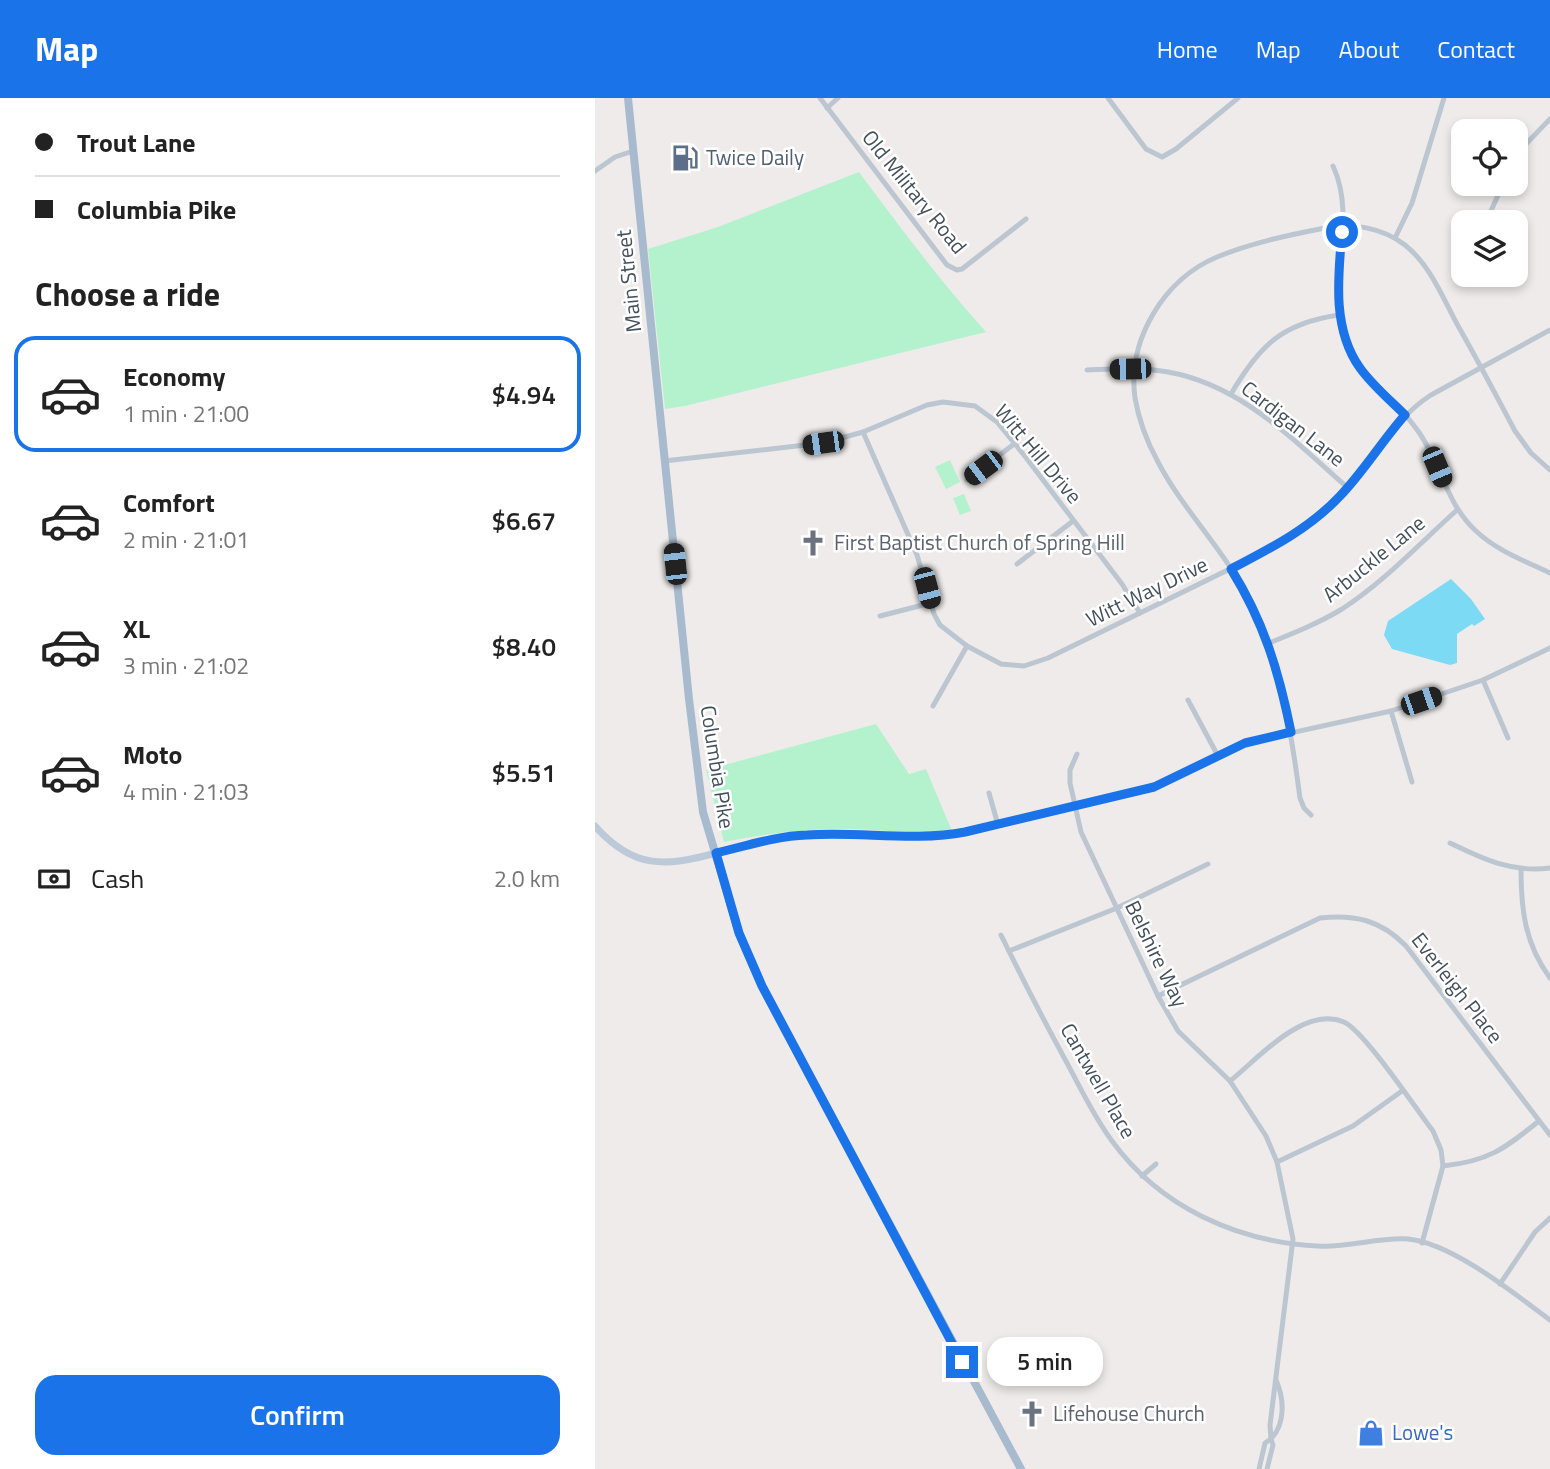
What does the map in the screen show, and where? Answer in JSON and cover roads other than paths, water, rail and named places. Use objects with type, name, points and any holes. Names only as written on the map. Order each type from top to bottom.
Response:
[{"type":"main road","name":"Main Street","points":[[628,98],[664,461]]},
{"type":"main road","name":"Columbia Pike","points":[[664,461],[703,812],[739,933],[762,986],[1021,1469]]},
{"type":"main road","points":[[595,827],[622,852],[644,860],[672,863],[716,853]]},
{"type":"street","name":"Old Military Road","points":[[820,98],[947,265],[962,269],[1025,219]]},
{"type":"street","points":[[827,108],[838,98]]},
{"type":"street","points":[[1108,98],[1146,149],[1162,157],[1176,149],[1235,99]]},
{"type":"street","points":[[1395,238],[1412,203],[1444,98]]},
{"type":"street","points":[[1528,142],[1550,119]]},
{"type":"street","points":[[595,171],[615,157],[633,151]]},
{"type":"street","points":[[1333,166],[1342,199],[1339,315],[1345,337],[1359,367],[1405,415],[1423,439],[1457,510],[1475,531],[1492,544],[1550,573]]},
{"type":"street","points":[[1311,815],[1300,798],[1291,732],[1269,643],[1250,601],[1159,464],[1141,425],[1135,397],[1135,368],[1150,319],[1171,289],[1190,272],[1217,257],[1250,246],[1343,225],[1364,227],[1395,238],[1425,265],[1515,431],[1531,453],[1550,470]]},
{"type":"street","points":[[1231,394],[1250,362],[1284,332],[1339,315]]},
{"type":"street","name":"Witt Way Drive","points":[[863,432],[917,555],[940,625],[967,646],[1001,664],[1024,667],[1048,658],[1231,569],[1294,535],[1323,513],[1347,488],[1405,415],[1431,395],[1550,330]]},
{"type":"street","name":"Cardigan Lane","points":[[1087,370],[1135,368],[1184,376],[1231,394],[1262,414],[1347,488]]},
{"type":"street","name":"Witt Hill Drive","points":[[664,461],[823,443],[863,432],[927,405],[943,402],[975,406],[997,422],[1122,584],[1140,613]]},
{"type":"street","points":[[967,480],[1014,444]]},
{"type":"street","name":"Arbuckle Lane","points":[[1269,643],[1301,631],[1362,595],[1457,510]]},
{"type":"street","points":[[1017,564],[1073,521]]},
{"type":"street","points":[[880,617],[931,603]]},
{"type":"street","points":[[933,706],[967,646]]},
{"type":"street","points":[[716,853],[807,835],[942,836],[1154,787],[1245,743],[1391,711],[1483,680],[1550,648]]},
{"type":"street","points":[[1483,680],[1508,737]]},
{"type":"street","points":[[1188,700],[1218,756]]},
{"type":"street","points":[[1391,711],[1412,782]]},
{"type":"street","name":"Belshire Way","points":[[1077,754],[1070,770],[1074,805],[1087,846],[1158,996],[1178,1031],[1230,1081],[1266,1136],[1277,1162],[1289,1210],[1293,1243],[1270,1425],[1273,1445],[1267,1469]]},
{"type":"street","points":[[989,793],[998,825]]},
{"type":"street","points":[[1450,843],[1483,859],[1521,869],[1550,868]]},
{"type":"street","points":[[1009,951],[1117,908],[1208,864]]},
{"type":"street","points":[[1521,869],[1521,902],[1526,929],[1533,950],[1550,978]]},
{"type":"street","name":"Everleigh Place","points":[[1158,996],[1320,918],[1363,918],[1388,929],[1406,946],[1550,1135]]},
{"type":"street","name":"Cantwell Place","points":[[1001,935],[1038,1010],[1111,1140],[1142,1176],[1170,1199],[1243,1233],[1293,1243],[1319,1246],[1408,1240],[1422,1242],[1485,1272],[1550,1320]]},
{"type":"street","points":[[1230,1081],[1288,1032],[1322,1018],[1344,1022],[1353,1028],[1433,1131],[1441,1150],[1443,1166],[1422,1242]]},
{"type":"street","points":[[1277,1162],[1353,1126],[1402,1091]]},
{"type":"street","points":[[1443,1166],[1490,1156],[1507,1147],[1539,1121]]},
{"type":"street","points":[[1142,1176],[1156,1164]]},
{"type":"street","points":[[1500,1284],[1535,1232],[1550,1218]]},
{"type":"street","name":"Belshire Way","points":[[1259,1469],[1265,1443],[1279,1430],[1282,1394],[1275,1378]]},
{"type":"water","points":[[1451,579],[1471,599],[1485,619],[1457,634],[1457,663],[1450,665],[1392,649],[1384,635],[1388,621]]},
{"type":"place","name":"Twice Daily","points":[[685,158]]},
{"type":"place","name":"First Baptist Church of Spring Hill","points":[[813,543]]},
{"type":"place","name":"Lifehouse Church","points":[[1032,1414]]},
{"type":"place","name":"Lowe's","points":[[1371,1433]]}]
